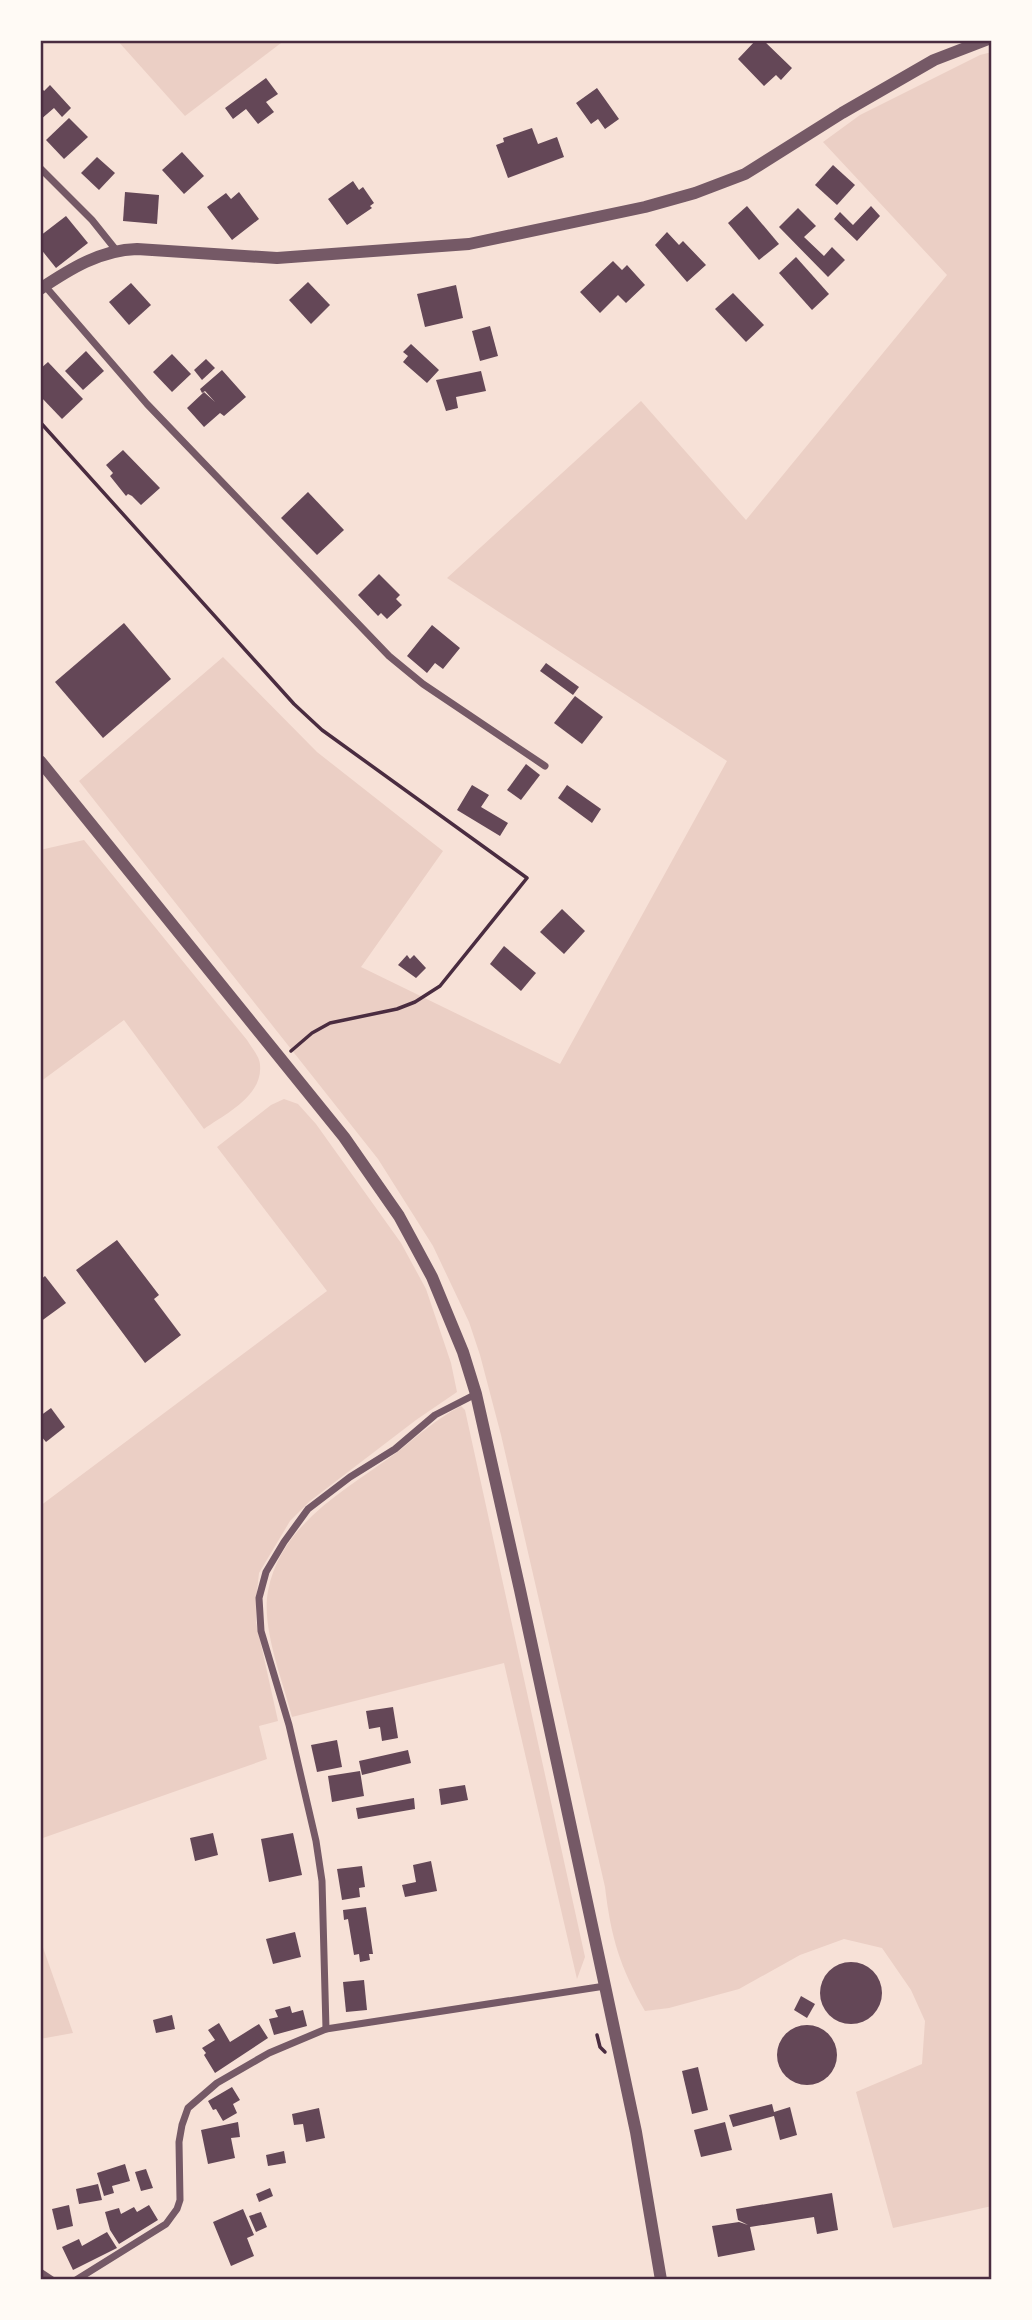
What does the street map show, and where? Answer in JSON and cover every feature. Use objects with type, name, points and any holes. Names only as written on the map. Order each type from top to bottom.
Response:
[{"type":"street","points":[[545,766],[423,684],[389,656],[147,404],[43,287],[89,260],[116,250],[277,258],[469,244],[645,207],[695,193],[745,174],[842,113],[934,60],[986,40]]},
{"type":"street","points":[[40,168],[92,220],[116,250]]},
{"type":"street","points":[[40,761],[344,1137],[399,1216],[432,1277],[463,1352],[476,1394],[605,1986],[636,2133],[661,2280]]},
{"type":"street","points":[[326,2029],[322,1881],[316,1841],[289,1724],[261,1631],[259,1598],[266,1572],[308,1509],[350,1477],[396,1449],[435,1415],[476,1394]]},
{"type":"street","points":[[76,2280],[166,2224],[172,2217],[177,2209],[181,2190],[179,2142],[188,2108],[217,2084],[269,2053],[326,2029],[605,1986]]},
{"type":"street","points":[[40,2272],[52,2280]]},
{"type":"path","points":[[41,423],[294,704],[321,730],[527,878],[440,986],[415,1002],[397,1009],[330,1023],[312,1033],[282,1059]]},
{"type":"shaded area","points":[[117,40],[285,40],[185,116]]},
{"type":"shaded area","points":[[992,52],[992,2206],[893,2228],[856,2092],[922,2064],[925,2021],[911,1990],[882,1948],[844,1939],[800,1955],[739,1989],[669,2008],[645,2011],[623,1966],[610,1922],[605,1887],[501,1435],[469,1322],[433,1246],[378,1159],[79,781],[223,657],[317,752],[443,851],[361,967],[560,1064],[727,761],[447,578],[641,401],[746,520],[947,275],[823,142],[860,115],[980,55]]},
{"type":"shaded area","points":[[84,840],[247,1040],[259,1059],[259,1076],[249,1095],[204,1129],[124,1020],[40,1082],[40,850]]},
{"type":"shaded area","points":[[284,1099],[298,1104],[316,1124],[401,1243],[426,1289],[451,1363],[457,1392],[310,1501],[290,1521],[259,1573],[256,1622],[278,1721],[259,1726],[267,1759],[40,1839],[40,1506],[327,1291],[217,1147],[271,1105]]},
{"type":"shaded area","points":[[461,1406],[465,1410],[585,1957],[577,1979],[504,1663],[292,1717],[270,1638],[268,1591],[275,1567],[286,1546],[301,1527],[337,1495],[435,1422]]},
{"type":"shaded area","points":[[40,1939],[73,2033],[40,2039]]},
{"type":"building","points":[[756,40],[763,40],[792,68],[781,80],[776,75],[764,86],[738,59]]},
{"type":"building","points":[[266,78],[278,94],[266,102],[274,112],[258,124],[246,109],[233,119],[225,108]]},
{"type":"building","points":[[50,85],[71,108],[62,117],[54,108],[40,120],[40,86],[44,91]]},
{"type":"building","points":[[597,88],[619,119],[605,129],[598,119],[591,124],[576,103]]},
{"type":"building","points":[[69,118],[88,137],[64,159],[46,140]]},
{"type":"building","points":[[532,128],[538,144],[557,137],[564,157],[508,178],[496,145],[504,142],[503,138]]},
{"type":"building","points":[[182,152],[204,176],[184,194],[162,170]]},
{"type":"building","points":[[97,157],[115,173],[99,190],[81,173]]},
{"type":"building","points":[[833,165],[855,185],[837,205],[815,185]]},
{"type":"building","points":[[353,181],[359,190],[363,187],[374,203],[370,206],[372,208],[347,225],[328,199]]},
{"type":"building","points":[[125,192],[159,195],[157,224],[123,221]]},
{"type":"building","points":[[239,192],[259,219],[232,240],[207,207],[226,193],[231,199]]},
{"type":"building","points":[[747,206],[779,244],[759,260],[728,223]]},
{"type":"building","points":[[871,206],[880,216],[857,241],[834,219],[840,212],[853,225]]},
{"type":"building","points":[[798,208],[816,226],[804,237],[824,256],[832,247],[845,260],[828,277],[779,227]]},
{"type":"building","points":[[66,216],[88,243],[56,268],[40,248],[40,236]]},
{"type":"building","points":[[667,232],[679,245],[683,241],[706,265],[687,282],[655,245]]},
{"type":"building","points":[[796,257],[829,294],[812,310],[779,273]]},
{"type":"building","points":[[613,261],[622,270],[627,265],[645,285],[626,303],[618,295],[600,313],[580,292]]},
{"type":"building","points":[[308,282],[330,305],[311,324],[289,300]]},
{"type":"building","points":[[131,283],[151,305],[129,325],[109,302]]},
{"type":"building","points":[[456,285],[463,318],[425,327],[417,294]]},
{"type":"building","points":[[733,293],[764,325],[746,342],[715,309]]},
{"type":"building","points":[[490,326],[498,356],[480,361],[472,331]]},
{"type":"building","points":[[411,344],[439,370],[427,383],[403,362],[408,356],[403,352]]},
{"type":"building","points":[[86,351],[104,371],[83,390],[65,371]]},
{"type":"building","points":[[172,354],[191,374],[172,392],[153,372]]},
{"type":"building","points":[[206,359],[215,368],[202,380],[194,370]]},
{"type":"building","points":[[48,362],[83,399],[62,419],[40,396],[40,369]]},
{"type":"building","points":[[222,370],[246,397],[224,416],[220,413],[204,427],[187,408],[204,392],[215,402],[205,391],[202,393],[200,389]]},
{"type":"building","points":[[481,371],[486,391],[456,397],[458,408],[446,411],[436,380]]},
{"type":"building","points":[[123,450],[160,488],[141,505],[132,496],[126,496],[110,476],[113,473],[106,465]]},
{"type":"building","points":[[308,492],[344,530],[317,555],[281,518]]},
{"type":"building","points":[[379,574],[400,595],[396,599],[402,605],[387,619],[381,613],[378,616],[358,595]]},
{"type":"building","points":[[124,623],[171,679],[103,738],[55,682]]},
{"type":"building","points":[[432,625],[460,648],[443,669],[435,663],[427,673],[407,656]]},
{"type":"building","points":[[546,663],[579,687],[573,695],[540,671]]},
{"type":"building","points":[[575,696],[603,717],[582,744],[554,723]]},
{"type":"building","points":[[526,764],[540,775],[521,800],[507,790]]},
{"type":"building","points":[[472,785],[489,795],[481,807],[508,823],[500,836],[457,810]]},
{"type":"building","points":[[567,785],[601,809],[592,823],[558,798]]},
{"type":"building","points":[[562,909],[585,931],[564,954],[540,932]]},
{"type":"building","points":[[504,946],[536,973],[521,991],[490,964]]},
{"type":"building","points":[[407,955],[410,959],[414,955],[426,968],[416,978],[398,965]]},
{"type":"building","points":[[117,1240],[159,1295],[154,1299],[181,1335],[145,1363],[76,1270]]},
{"type":"building","points":[[45,1276],[66,1303],[40,1322],[40,1280]]},
{"type":"building","points":[[51,1408],[65,1427],[46,1442],[40,1435],[40,1416]]},
{"type":"building","points":[[393,1707],[398,1738],[382,1741],[380,1727],[369,1729],[366,1711]]},
{"type":"building","points":[[337,1740],[342,1767],[317,1772],[311,1745]]},
{"type":"building","points":[[408,1750],[411,1763],[362,1775],[359,1761]]},
{"type":"building","points":[[360,1771],[364,1796],[332,1802],[328,1776]]},
{"type":"building","points":[[465,1785],[468,1800],[441,1805],[439,1789]]},
{"type":"building","points":[[414,1798],[415,1809],[358,1819],[356,1808]]},
{"type":"building","points":[[213,1833],[218,1855],[195,1861],[190,1838]]},
{"type":"building","points":[[293,1833],[302,1875],[269,1882],[261,1839]]},
{"type":"building","points":[[431,1861],[437,1891],[405,1897],[402,1885],[416,1882],[413,1865]]},
{"type":"building","points":[[362,1866],[365,1887],[359,1888],[360,1897],[342,1900],[337,1869]]},
{"type":"building","points":[[366,1907],[373,1954],[369,1954],[370,1960],[360,1962],[359,1954],[354,1955],[348,1919],[344,1920],[343,1910]]},
{"type":"building","points":[[295,1932],[301,1957],[273,1964],[266,1939]]},
{"type":"building","points":[[851,1962],[873,1971],[882,1993],[873,2015],[851,2024],[829,2015],[820,1993],[829,1971]]},
{"type":"building","points":[[364,1980],[367,2010],[346,2012],[343,1982]]},
{"type":"building","points":[[801,1996],[815,2004],[807,2018],[794,2010]]},
{"type":"building","points":[[290,2006],[292,2013],[303,2010],[307,2026],[274,2035],[269,2019],[278,2017],[275,2010]]},
{"type":"building","points":[[172,2015],[175,2029],[156,2033],[153,2020]]},
{"type":"building","points":[[219,2023],[230,2042],[259,2024],[268,2038],[215,2073],[202,2048],[215,2040],[208,2030]]},
{"type":"building","points":[[801,2025],[813,2025],[829,2033],[835,2043],[835,2067],[829,2077],[813,2085],[801,2085],[785,2077],[777,2061],[777,2049],[785,2033]]},
{"type":"building","points":[[698,2067],[708,2110],[692,2114],[682,2071]]},
{"type":"building","points":[[232,2087],[240,2100],[233,2104],[237,2113],[223,2121],[208,2101]]},
{"type":"building","points":[[772,2104],[774,2112],[790,2107],[797,2135],[780,2140],[774,2116],[733,2127],[729,2115]]},
{"type":"building","points":[[319,2108],[325,2138],[306,2142],[303,2124],[294,2125],[292,2114]]},
{"type":"building","points":[[238,2122],[240,2137],[231,2138],[235,2158],[208,2164],[201,2130]]},
{"type":"building","points":[[725,2122],[732,2150],[701,2157],[694,2130]]},
{"type":"building","points":[[284,2151],[286,2163],[268,2166],[266,2155]]},
{"type":"building","points":[[125,2164],[130,2181],[112,2186],[114,2193],[104,2196],[97,2173]]},
{"type":"building","points":[[146,2169],[153,2188],[141,2191],[135,2172]]},
{"type":"building","points":[[98,2184],[102,2200],[79,2204],[76,2189]]},
{"type":"building","points":[[270,2188],[273,2196],[259,2202],[256,2194]]},
{"type":"building","points":[[832,2193],[838,2230],[817,2234],[814,2217],[750,2227],[755,2250],[718,2257],[712,2226],[739,2222],[748,2225],[738,2220],[736,2209]]},
{"type":"building","points":[[69,2205],[73,2226],[57,2230],[52,2209]]},
{"type":"building","points":[[149,2205],[158,2220],[119,2244],[110,2230],[105,2212],[119,2208],[121,2214],[134,2207],[137,2212]]},
{"type":"building","points":[[243,2209],[254,2235],[247,2238],[254,2256],[231,2266],[213,2222]]},
{"type":"building","points":[[261,2212],[267,2227],[256,2232],[249,2216]]},
{"type":"building","points":[[107,2232],[117,2248],[73,2270],[62,2247],[79,2239],[82,2246]]}]
